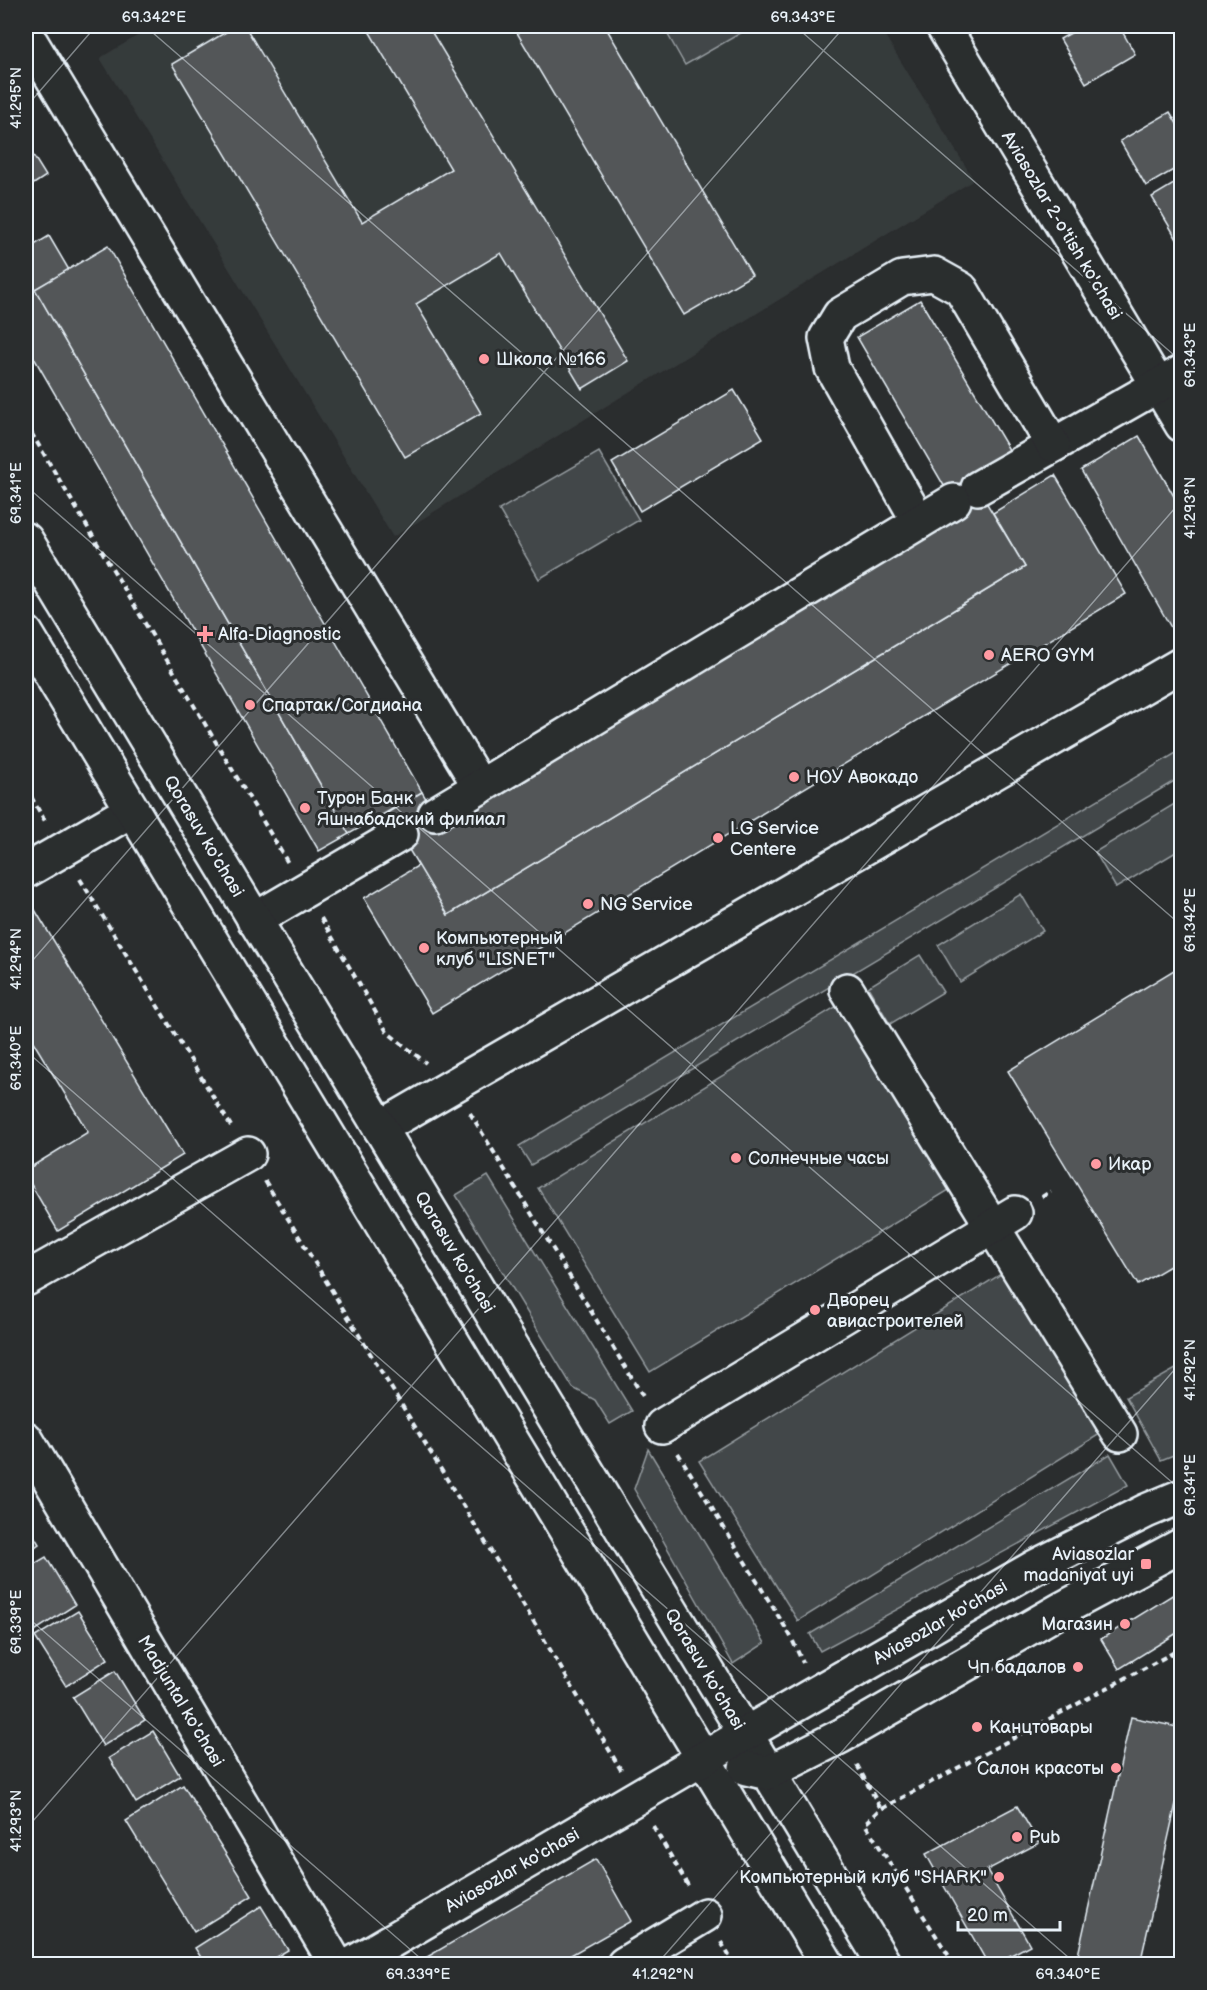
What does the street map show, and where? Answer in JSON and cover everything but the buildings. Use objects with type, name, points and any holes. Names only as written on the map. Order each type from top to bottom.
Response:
[{"type":"main road","name":"Aviasozlar 2-o'tish ko'chasi","points":[[944,26],[1170,379],[1182,425]]},
{"type":"main road","points":[[26,34],[480,787]]},
{"type":"main road","points":[[919,522],[832,368],[826,338],[840,315],[902,278],[934,274],[961,289],[1053,445]]},
{"type":"main road","points":[[435,814],[919,522],[1170,379]]},
{"type":"main road","name":"Qorasuv ko'chasi","points":[[26,540],[884,1965]]},
{"type":"main road","points":[[26,633],[827,1965]]},
{"type":"main road","points":[[380,1128],[1182,664]]},
{"type":"main road","points":[[37,858],[132,810]]},
{"type":"main road","points":[[254,920],[401,834]]},
{"type":"main road","points":[[847,990],[1004,1220],[1120,1434]]},
{"type":"main road","points":[[26,1279],[248,1154]]},
{"type":"main road","points":[[662,1426],[1004,1220]]},
{"type":"main road","name":"Madjuntal ko'chasi","points":[[26,1439],[336,1965]]},
{"type":"main road","name":"Aviasozlar ko'chasi","points":[[352,1965],[744,1734],[1035,1567],[1182,1496]]},
{"type":"main road","points":[[703,1758],[768,1773],[841,1736],[1062,1610],[1182,1545]]},
{"type":"main road","points":[[624,1965],[705,1915]]},
{"type":"path","points":[[26,788],[37,858],[248,1154],[528,1612],[734,1965]]},
{"type":"path","points":[[954,1965],[865,1824],[881,1809],[1182,1648]]},
{"type":"shaded area","name":"Школа №166","points":[[154,26],[879,26],[974,180],[393,537],[100,58]]},
{"type":"shaded area","points":[[663,26],[753,26],[685,65]]},
{"type":"shaded area","points":[[599,452],[639,520],[539,579],[499,510]]},
{"type":"shaded area","points":[[1181,750],[1181,777],[531,1165],[519,1146]]},
{"type":"shaded area","points":[[1181,800],[1181,849],[1116,888],[1095,852]]},
{"type":"shaded area","points":[[1021,894],[1043,931],[960,982],[938,945]]},
{"type":"shaded area","points":[[920,955],[943,992],[890,1024],[868,987]]},
{"type":"shaded area","points":[[842,1003],[954,1187],[650,1372],[538,1188]]},
{"type":"shaded area","points":[[488,1176],[632,1411],[610,1424],[595,1400],[573,1388],[456,1195]]},
{"type":"shaded area","points":[[1001,1274],[1100,1434],[798,1621],[699,1461]]},
{"type":"shaded area","points":[[1181,1366],[1181,1452],[1161,1460],[1126,1397]]},
{"type":"shaded area","points":[[648,1449],[765,1643],[733,1664],[634,1489]]},
{"type":"shaded area","points":[[1110,1454],[1128,1485],[820,1651],[810,1634]]},
{"type":"place","name":"Школа №166","points":[[484,359]]},
{"type":"place","name":"Alfa-Diagnostic","points":[[205,634]]},
{"type":"place","name":"AERO GYM","points":[[989,655]]},
{"type":"place","name":"Спартак/Согдиана","points":[[250,705]]},
{"type":"place","name":"НОУ Авокадо","points":[[794,777]]},
{"type":"place","name":"Турон Банк Яшнабадский филиал","points":[[305,808]]},
{"type":"place","name":"LG Service Centere","points":[[718,838]]},
{"type":"place","name":"NG Service","points":[[588,904]]},
{"type":"place","name":"Компьютерный клуб \"LISNET\"","points":[[424,948]]},
{"type":"place","name":"Солнечные часы","points":[[736,1158]]},
{"type":"place","name":"Икар","points":[[1096,1164]]},
{"type":"place","name":"Дворец авиастроителей","points":[[815,1310]]},
{"type":"place","name":"Aviasozlar madaniyat uyi","points":[[1146,1564]]},
{"type":"place","name":"Магазин","points":[[1125,1624]]},
{"type":"place","name":"Чп бадалов","points":[[1078,1667]]},
{"type":"place","name":"Канцтовары","points":[[977,1727]]},
{"type":"place","name":"Салон красоты","points":[[1116,1768]]},
{"type":"place","name":"Pub","points":[[1017,1837]]},
{"type":"place","name":"Компьютерный клуб \"SHARK\"","points":[[999,1877]]}]
